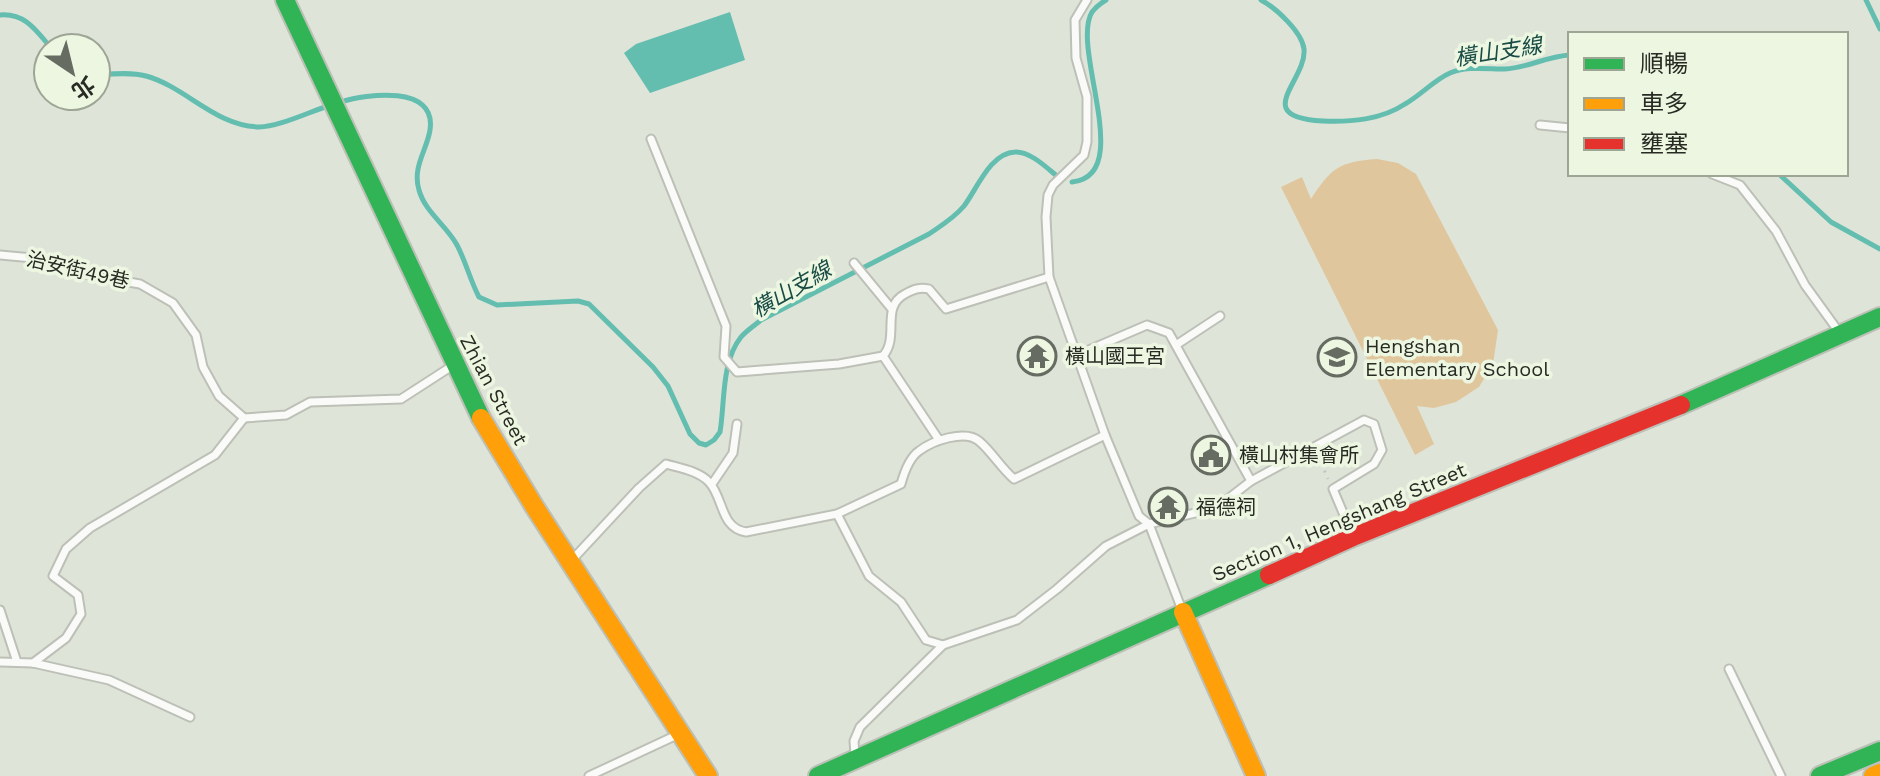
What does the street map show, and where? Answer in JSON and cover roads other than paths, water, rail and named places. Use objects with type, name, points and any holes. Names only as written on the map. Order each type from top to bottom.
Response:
[{"type":"street","name":"Zhian Street","points":[[285,0],[483,422],[708,776]]},
{"type":"street","name":"Section 1, Hengshang Street","points":[[818,776],[1353,537],[1633,426],[1880,317]]},
{"type":"street","points":[[1183,612],[1256,776]]},
{"type":"street","points":[[1820,776],[1880,751]]},
{"type":"street","points":[[1873,776],[1880,773]]},
{"type":"lane","points":[[1087,0],[1075,20],[1076,58],[1087,97],[1087,142],[1084,155],[1053,185],[1048,195],[1049,277],[1105,435],[1139,516],[1149,524],[1183,612]]},
{"type":"lane","points":[[1540,125],[1568,128]]},
{"type":"lane","points":[[651,139],[726,326],[724,357],[737,372],[839,364],[883,356],[889,350],[891,339],[891,308],[901,296],[919,287],[929,289],[946,309],[1049,277]]},
{"type":"lane","points":[[1717,176],[1740,185],[1776,231],[1805,285],[1841,334]]},
{"type":"lane","name":"治安街49巷","points":[[0,255],[43,259],[89,275],[140,284],[173,303],[196,335],[203,367],[219,396],[244,418]]},
{"type":"lane","points":[[854,263],[891,308]]},
{"type":"lane","points":[[1176,345],[1220,316]]},
{"type":"lane","points":[[1077,355],[1147,325],[1169,333],[1251,481]]},
{"type":"lane","points":[[883,356],[939,440]]},
{"type":"lane","points":[[33,663],[66,638],[81,614],[78,595],[53,576],[66,549],[90,528],[215,455],[244,418],[286,415],[310,402],[401,399],[454,364]]},
{"type":"lane","points":[[855,759],[854,741],[860,727],[943,645],[1017,620],[1106,546],[1149,524],[1216,508],[1251,481],[1364,420],[1374,424],[1382,450],[1374,464],[1333,489],[1353,537]]},
{"type":"lane","points":[[712,484],[733,453],[737,424]]},
{"type":"lane","points":[[571,562],[639,488],[666,464],[704,477],[712,484],[729,524],[736,531],[746,532],[837,514],[901,484],[904,472],[917,452],[939,440],[965,436],[977,439],[1014,479],[1105,435]]},
{"type":"lane","points":[[837,514],[869,576],[901,602],[926,640],[943,645]]},
{"type":"lane","points":[[0,610],[17,662]]},
{"type":"lane","points":[[0,662],[33,663],[109,680],[190,717]]},
{"type":"lane","points":[[1729,669],[1781,776]]},
{"type":"lane","points":[[589,776],[681,733]]},
{"type":"water","points":[[730,12],[745,60],[650,93],[624,53],[636,44]]},
{"type":"waterway","name":"橫山支線","points":[[1072,182],[1090,174],[1099,158],[1101,135],[1087,29],[1092,12],[1106,0]]},
{"type":"waterway","name":"橫山支線","points":[[1261,0],[1287,21],[1302,42],[1303,61],[1285,105],[1289,113],[1301,118],[1344,121],[1376,117],[1396,109],[1456,71],[1513,68],[1568,55]]},
{"type":"waterway","points":[[1866,0],[1880,29]]},
{"type":"waterway","name":"橫山支線","points":[[0,15],[23,20],[38,32]]},
{"type":"waterway","name":"橫山支線","points":[[112,74],[146,76],[161,81],[214,113],[243,125],[259,127],[285,122],[331,105]]},
{"type":"waterway","name":"橫山支線","points":[[341,102],[382,95],[412,99],[423,105],[429,115],[430,130],[417,174],[419,190],[426,205],[457,245],[479,297],[497,305],[578,301],[589,304],[653,367],[668,386],[690,434],[706,445],[720,432],[730,358],[743,335],[761,320],[929,234],[964,206],[991,165],[1006,154],[1026,154],[1058,177]]},
{"type":"waterway","name":"橫山支線","points":[[1781,176],[1831,222],[1880,249]]},
{"type":"place","name":"橫山國王宮","points":[[1037,356]]},
{"type":"place","name":"Hengshan Elementary School","points":[[1337,357]]},
{"type":"place","name":"橫山村集會所","points":[[1211,455]]},
{"type":"place","name":"福德祠","points":[[1168,507]]}]
